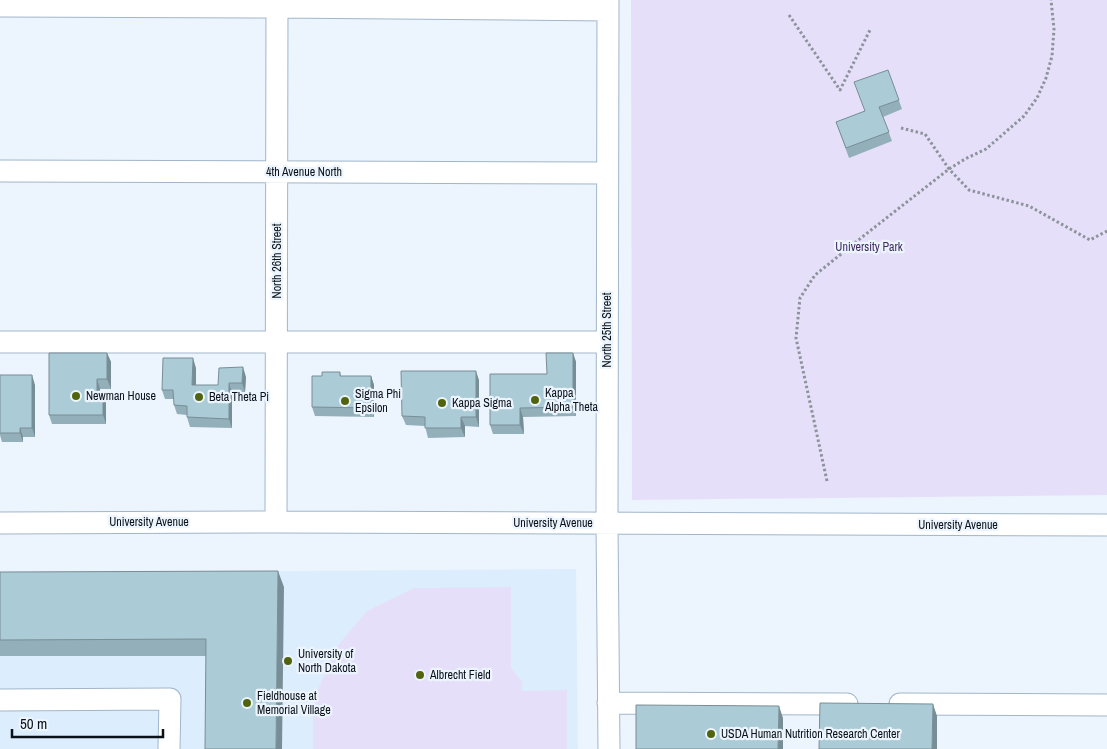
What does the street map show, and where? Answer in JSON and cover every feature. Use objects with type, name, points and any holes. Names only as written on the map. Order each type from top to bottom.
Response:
[{"type":"street","points":[[0,6],[277,3],[608,5]]},
{"type":"street","name":"North 26th Street","points":[[276,522],[277,3]]},
{"type":"street","name":"North 25th Street","points":[[608,5],[607,523],[609,749]]},
{"type":"street","name":"4th Avenue North","points":[[0,171],[607,173]]},
{"type":"street","points":[[0,342],[607,342]]},
{"type":"street","name":"University Avenue","points":[[0,523],[1107,525]]},
{"type":"street","points":[[0,700],[170,699],[169,749]]},
{"type":"street","points":[[608,703],[1107,705]]},
{"type":"path","points":[[827,481],[796,338],[800,298],[815,275],[949,169],[965,158],[986,149],[1024,116],[1037,98],[1046,78],[1052,56],[1054,29],[1051,0]]},
{"type":"path","points":[[788,15],[840,90],[871,28]]},
{"type":"path","points":[[901,128],[925,134],[949,169],[969,190],[1029,206],[1090,240],[1107,231]]},
{"type":"shaded area","name":"University of North Dakota","points":[[576,569],[578,749],[0,749],[0,573]]},
{"type":"green space","name":"University Park","points":[[631,0],[1107,0],[1107,495],[632,500]]},
{"type":"green space","name":"Albrecht Field","points":[[511,587],[511,668],[522,682],[522,691],[567,690],[567,749],[313,749],[313,700],[339,644],[367,611],[414,588]]},
{"type":"building","points":[[888,70],[899,100],[879,107],[889,132],[846,148],[836,122],[865,111],[854,82]]},
{"type":"building","name":"Newman House","points":[[49,353],[107,353],[107,379],[97,379],[97,395],[103,395],[103,415],[49,415]]},
{"type":"building","name":"Kappa Alpha Theta","points":[[546,353],[573,353],[573,407],[520,408],[520,425],[490,425],[490,374],[547,374]]},
{"type":"building","name":"Beta Theta Pi","points":[[163,358],[193,358],[192,385],[218,385],[219,368],[243,367],[242,383],[229,383],[229,419],[187,417],[187,406],[174,405],[173,390],[162,390]]},
{"type":"building","name":"Kappa Sigma","points":[[401,371],[476,371],[476,417],[461,417],[461,428],[425,428],[425,417],[402,416]]},
{"type":"building","name":"Sigma Phi Epsilon","points":[[322,372],[340,372],[340,376],[371,376],[371,408],[312,407],[312,376],[322,376]]},
{"type":"building","points":[[0,375],[32,375],[32,428],[20,428],[20,433],[0,433]]},
{"type":"building","name":"Fieldhouse at Memorial Village","points":[[278,571],[276,749],[205,749],[206,639],[0,640],[0,572]]},
{"type":"building","name":"USDA Human Nutrition Research Center","points":[[820,703],[933,704],[932,749],[819,749]]},
{"type":"building","name":"USDA Human Nutrition Research Center","points":[[636,705],[779,706],[778,749],[636,749]]},
{"type":"place","name":"Newman House","points":[[76,396]]},
{"type":"place","name":"Beta Theta Pi","points":[[199,397]]},
{"type":"place","name":"Kappa Alpha Theta","points":[[535,400]]},
{"type":"place","name":"Sigma Phi Epsilon","points":[[345,401]]},
{"type":"place","name":"Kappa Sigma","points":[[442,403]]},
{"type":"place","name":"University of North Dakota","points":[[288,661]]},
{"type":"place","name":"Albrecht Field","points":[[420,675]]},
{"type":"place","name":"Fieldhouse at Memorial Village","points":[[247,703]]},
{"type":"place","name":"USDA Human Nutrition Research Center","points":[[711,734]]}]
